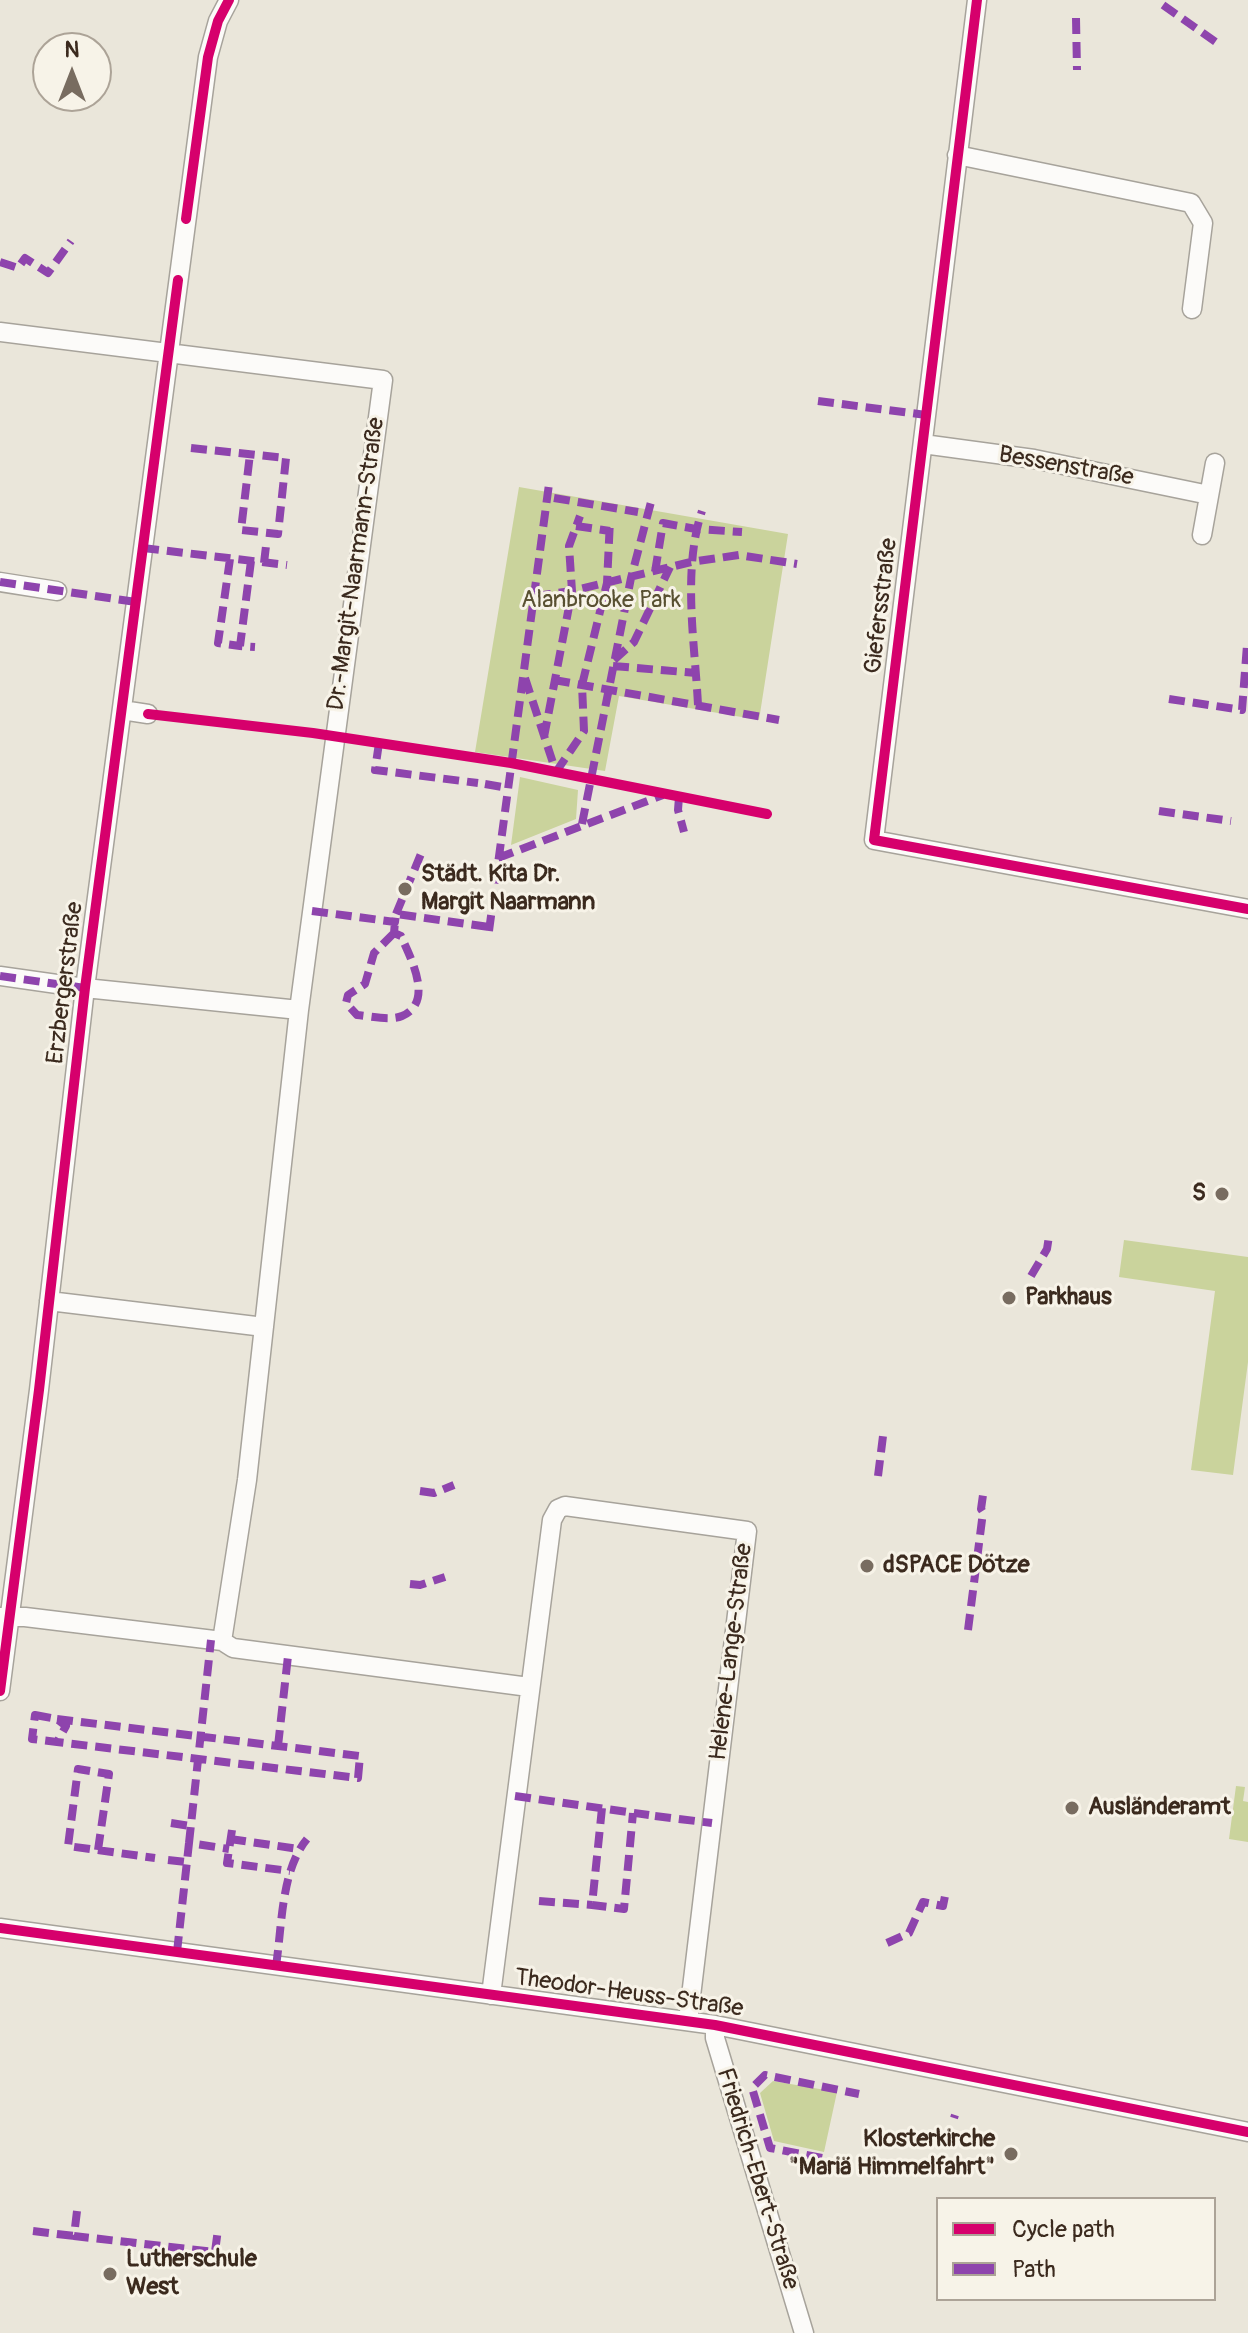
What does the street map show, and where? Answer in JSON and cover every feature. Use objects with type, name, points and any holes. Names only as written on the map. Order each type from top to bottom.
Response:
[{"type":"street","name":"Erzbergerstraße","points":[[0,1691],[5,1617],[49,1301],[85,988],[208,57],[218,21],[229,0]]},
{"type":"street","name":"Giefersstraße","points":[[977,0],[874,840],[1248,909]]},
{"type":"street","points":[[957,155],[1191,203],[1203,223],[1192,309]]},
{"type":"street","points":[[0,332],[169,354]]},
{"type":"street","name":"Dr.-Margit-Naarmann-Straße","points":[[169,354],[383,380],[299,1010],[247,1480],[222,1641]]},
{"type":"street","name":"Bessenstraße","points":[[923,444],[1034,459],[1209,495]]},
{"type":"street","points":[[1202,535],[1215,463]]},
{"type":"street","points":[[0,582],[57,591]]},
{"type":"street","points":[[122,710],[148,714]]},
{"type":"street","points":[[0,976],[299,1010]]},
{"type":"street","points":[[49,1301],[264,1327]]},
{"type":"street","name":"Helene-Lange-Straße","points":[[491,1995],[552,1520],[558,1509],[565,1506],[747,1531],[688,2021]]},
{"type":"street","points":[[5,1617],[222,1641],[233,1648],[529,1687]]},
{"type":"street","name":"Theodor-Heuss-Straße","points":[[0,1928],[715,2025],[1248,2132]]},
{"type":"street","name":"Friedrich-Ebert-Straße","points":[[715,2025],[715,2038],[804,2333]]},
{"type":"green space","name":"Alanbrooke Park","points":[[519,487],[788,534],[759,720],[619,696],[605,771],[475,752]]},
{"type":"green space","points":[[520,777],[578,790],[576,819],[511,845]]},
{"type":"green space","points":[[1124,1240],[1248,1257],[1248,1362],[1233,1475],[1191,1470],[1215,1291],[1119,1277]]},
{"type":"green space","points":[[1236,1786],[1245,1787],[1243,1801],[1248,1802],[1248,1842],[1229,1839]]},
{"type":"green space","points":[[773,2081],[837,2092],[824,2152],[774,2141],[760,2093]]},
{"type":"marked path","points":[[1163,5],[1220,45]]},
{"type":"marked path","points":[[1076,18],[1077,70]]},
{"type":"marked path","points":[[0,262],[18,268],[25,258],[48,273],[71,241]]},
{"type":"marked path","points":[[818,401],[926,415]]},
{"type":"marked path","points":[[191,448],[286,458],[278,534],[241,530],[250,454]]},
{"type":"marked path","points":[[489,931],[549,484]]},
{"type":"marked path","points":[[554,498],[638,512]]},
{"type":"marked path","points":[[582,824],[631,578],[651,502]]},
{"type":"marked path","points":[[698,705],[691,582],[696,534],[702,511]]},
{"type":"marked path","points":[[544,737],[572,591],[569,546],[580,516]]},
{"type":"marked path","points":[[556,772],[584,731],[582,685],[607,583],[610,520]]},
{"type":"marked path","points":[[655,572],[663,523],[742,532]]},
{"type":"marked path","points":[[576,526],[610,531]]},
{"type":"marked path","points":[[264,563],[266,546]]},
{"type":"marked path","points":[[143,548],[287,565]]},
{"type":"marked path","points":[[535,596],[572,591],[691,562],[739,555],[797,564]]},
{"type":"marked path","points":[[230,559],[218,643],[240,646]]},
{"type":"marked path","points":[[251,561],[240,646],[255,647]]},
{"type":"marked path","points":[[614,660],[634,642],[670,567]]},
{"type":"marked path","points":[[0,582],[136,602]]},
{"type":"marked path","points":[[1169,699],[1242,710],[1247,645]]},
{"type":"marked path","points":[[613,666],[696,673]]},
{"type":"marked path","points":[[525,678],[556,772]]},
{"type":"marked path","points":[[554,680],[779,720]]},
{"type":"marked path","points":[[379,743],[375,770],[478,783]]},
{"type":"marked path","points":[[485,784],[508,788]]},
{"type":"marked path","points":[[498,858],[663,795]]},
{"type":"marked path","points":[[679,797],[678,810],[684,832]]},
{"type":"marked path","points":[[1159,811],[1231,821]]},
{"type":"marked path","points":[[396,914],[423,849]]},
{"type":"marked path","points":[[312,911],[395,922],[396,914],[489,927]]},
{"type":"marked path","points":[[394,933],[374,953],[365,984],[348,995],[346,1003],[357,1015],[402,1016],[417,1001],[419,990],[414,967],[401,936],[394,933],[395,922]]},
{"type":"marked path","points":[[0,976],[85,988]]},
{"type":"marked path","points":[[1031,1276],[1047,1249],[1049,1236]]},
{"type":"marked path","points":[[878,1476],[883,1436]]},
{"type":"marked path","points":[[420,1491],[434,1493],[454,1485]]},
{"type":"marked path","points":[[968,1630],[984,1488]]},
{"type":"marked path","points":[[410,1584],[420,1585],[445,1577]]},
{"type":"marked path","points":[[189,1843],[211,1640]]},
{"type":"marked path","points":[[278,1746],[288,1656]]},
{"type":"marked path","points":[[35,1715],[57,1719],[66,1726],[57,1742],[32,1739],[35,1715]]},
{"type":"marked path","points":[[57,1719],[360,1756],[358,1778],[57,1742]]},
{"type":"marked path","points":[[98,1850],[109,1774],[78,1769],[68,1846],[155,1858]]},
{"type":"marked path","points":[[515,1796],[649,1815]]},
{"type":"marked path","points":[[602,1808],[592,1905],[624,1909],[633,1813]]},
{"type":"marked path","points":[[655,1816],[712,1823]]},
{"type":"marked path","points":[[171,1823],[190,1826]]},
{"type":"marked path","points":[[232,1830],[227,1863],[290,1871]]},
{"type":"marked path","points":[[230,1839],[299,1849]]},
{"type":"marked path","points":[[276,1966],[287,1883],[298,1852],[307,1839]]},
{"type":"marked path","points":[[177,1952],[189,1843],[229,1849]]},
{"type":"marked path","points":[[168,1860],[186,1862]]},
{"type":"marked path","points":[[887,1943],[909,1933],[923,1902],[943,1906],[945,1896]]},
{"type":"marked path","points":[[539,1901],[592,1905]]},
{"type":"marked path","points":[[822,2158],[770,2148],[752,2088],[765,2075],[859,2094]]},
{"type":"marked path","points":[[77,2211],[74,2236],[215,2252],[218,2229]]},
{"type":"marked path","points":[[33,2231],[74,2236]]},
{"type":"cycle path","points":[[186,219],[208,57],[218,21],[229,0]]},
{"type":"cycle path","points":[[977,0],[874,840],[1248,909]]},
{"type":"cycle path","points":[[0,1691],[39,1390],[85,988],[178,280]]},
{"type":"cycle path","points":[[148,714],[313,733],[511,763],[767,814]]},
{"type":"cycle path","points":[[0,1928],[715,2025],[1248,2132]]},
{"type":"place","name":"Städt. Kita Dr. Margit Naarmann","points":[[405,889]]},
{"type":"place","name":"S","points":[[1222,1194]]},
{"type":"place","name":"Parkhaus","points":[[1009,1298]]},
{"type":"place","name":"dSPACE Dötze","points":[[867,1566]]},
{"type":"place","name":"Ausländeramt","points":[[1072,1808]]},
{"type":"place","name":"Klosterkirche \"Mariä Himmelfahrt\"","points":[[1011,2154]]},
{"type":"place","name":"Lutherschule West","points":[[110,2274]]}]
